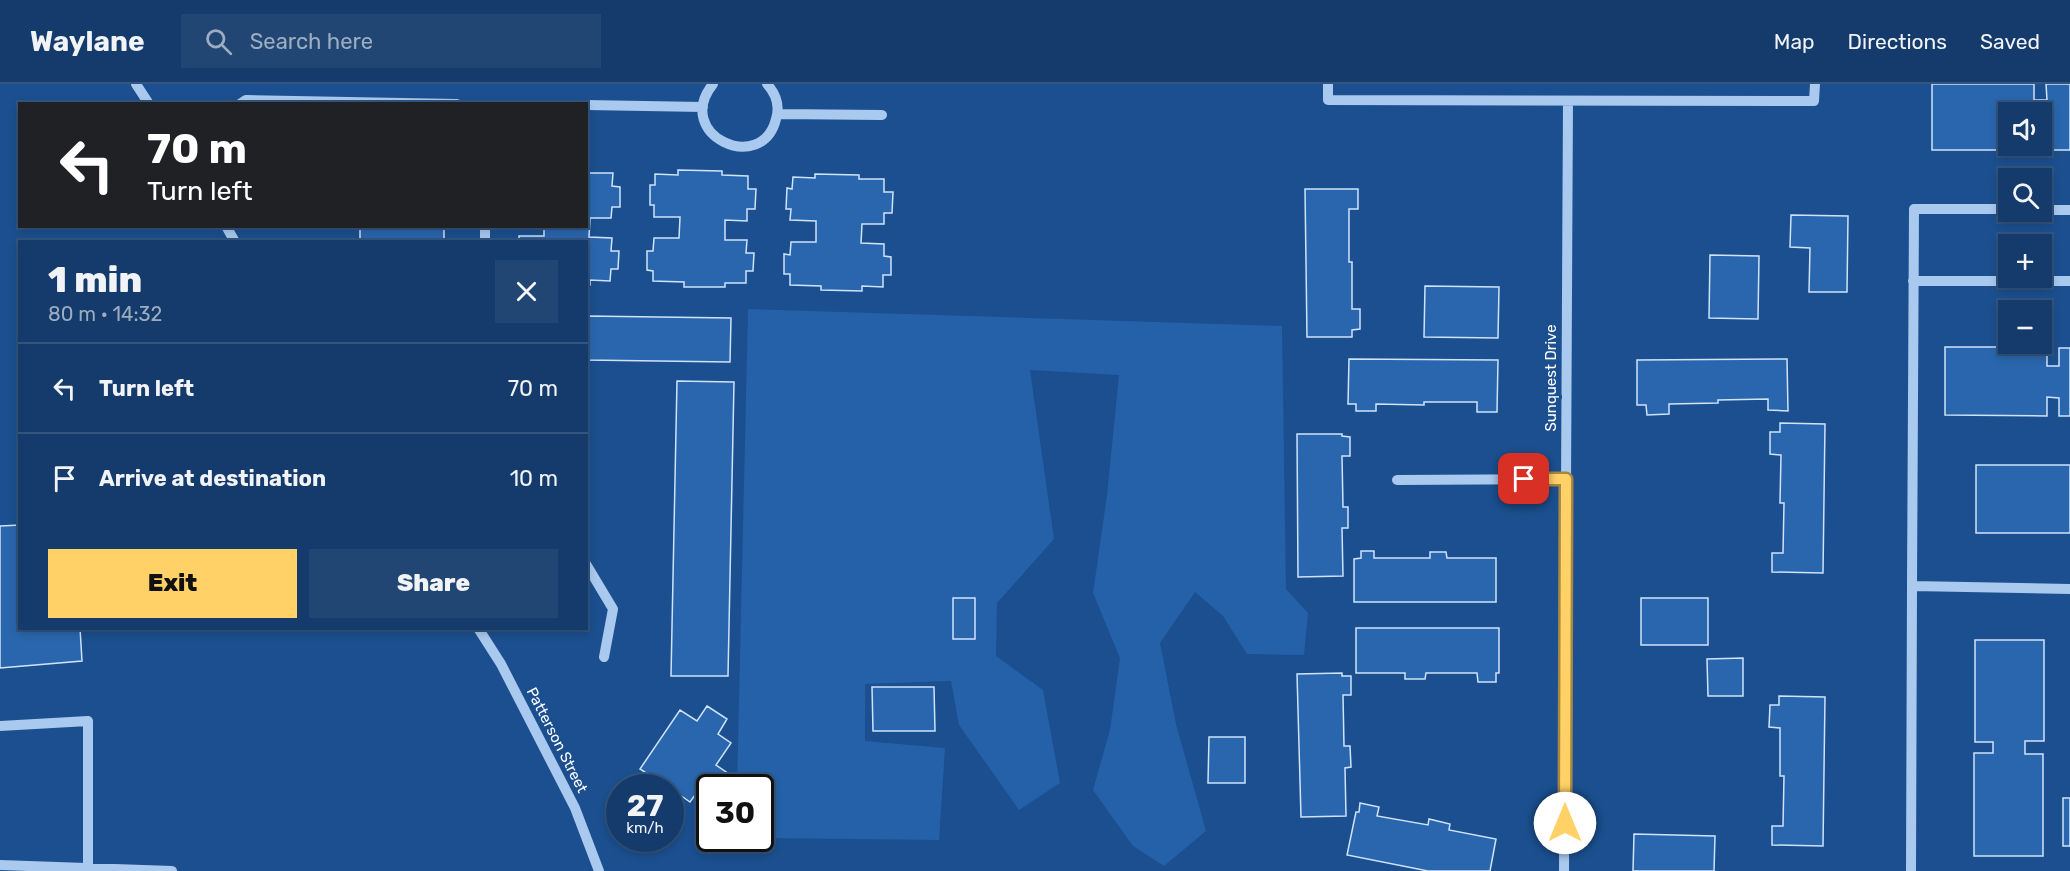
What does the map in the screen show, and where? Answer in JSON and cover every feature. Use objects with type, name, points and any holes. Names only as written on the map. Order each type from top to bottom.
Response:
[{"type":"street","points":[[136,84],[148,102]]},
{"type":"street","points":[[713,84],[705,95],[703,107],[704,119],[709,131],[718,140],[730,146],[743,147],[756,144],[767,136],[774,126],[778,114],[777,102],[773,91],[767,84]]},
{"type":"street","points":[[1328,84],[1328,100],[1568,101],[1815,101],[1815,84]]},
{"type":"street","points":[[243,102],[246,100],[352,102]]},
{"type":"street","name":"Sunquest Drive","points":[[1564,871],[1568,101]]},
{"type":"street","points":[[588,105],[703,107]]},
{"type":"street","points":[[778,114],[882,115]]},
{"type":"street","points":[[1911,871],[1914,209],[1998,209]]},
{"type":"street","points":[[2052,210],[2070,210]]},
{"type":"street","points":[[1913,281],[2070,281]]},
{"type":"street","points":[[1397,480],[1566,479]]},
{"type":"street","points":[[588,567],[613,609],[604,657]]},
{"type":"street","points":[[1912,586],[2070,589]]},
{"type":"street","name":"Patterson Street","points":[[479,630],[501,664],[575,808],[599,871]]},
{"type":"street","points":[[0,726],[88,721],[88,868]]},
{"type":"street","points":[[0,865],[21,868],[172,871]]},
{"type":"shaded area","points":[[748,309],[1282,326],[1286,589],[1308,613],[1304,655],[1247,654],[1223,616],[1195,592],[1160,643],[1176,724],[1206,831],[1164,866],[1133,846],[1093,790],[1110,730],[1120,658],[1093,593],[1107,495],[1119,375],[1030,370],[1054,539],[997,603],[996,656],[1043,690],[1060,783],[1019,810],[959,725],[951,681],[865,684],[865,741],[945,748],[939,840],[774,838],[774,774],[737,774]]},
{"type":"building","points":[[1932,84],[2034,84],[2034,100],[2047,100],[2046,84],[2070,84],[2070,150],[2052,150],[2052,102],[1998,102],[1998,150],[1932,150]]},
{"type":"building","points":[[678,170],[722,171],[722,175],[748,176],[748,189],[756,189],[755,209],[747,209],[747,221],[725,220],[725,240],[747,240],[746,253],[754,253],[753,271],[746,271],[746,283],[725,283],[725,287],[684,287],[684,282],[653,281],[653,271],[647,270],[647,251],[653,251],[654,238],[679,238],[680,217],[654,217],[654,205],[650,205],[650,185],[655,185],[655,174],[678,175]]},
{"type":"building","points":[[588,173],[613,173],[612,186],[620,187],[620,207],[612,207],[611,218],[590,218],[589,237],[612,238],[611,251],[619,251],[618,269],[611,269],[610,281],[590,280],[590,285],[588,285],[588,240],[519,240],[519,236],[544,236],[544,228],[588,228]]},
{"type":"building","points":[[815,174],[859,175],[859,179],[884,179],[884,192],[893,192],[892,213],[884,213],[884,224],[862,224],[861,243],[884,244],[884,256],[891,257],[891,275],[883,275],[883,287],[862,286],[862,291],[821,290],[821,286],[790,285],[790,274],[784,274],[784,254],[790,255],[791,242],[816,242],[816,221],[790,220],[791,209],[786,209],[787,188],[792,189],[793,177],[815,178]]},
{"type":"building","points":[[1305,189],[1358,189],[1358,209],[1349,209],[1352,309],[1360,309],[1360,329],[1352,330],[1352,337],[1307,337]]},
{"type":"building","points":[[1791,215],[1848,216],[1847,292],[1809,292],[1810,248],[1790,247]]},
{"type":"building","points":[[360,228],[444,228],[444,240],[360,240]]},
{"type":"building","points":[[1710,255],[1759,256],[1758,319],[1709,318]]},
{"type":"building","points":[[1425,286],[1499,287],[1498,338],[1424,337]]},
{"type":"building","points":[[588,316],[731,318],[730,362],[588,360]]},
{"type":"building","points":[[1945,347],[1998,347],[1998,354],[2047,354],[2047,366],[2059,366],[2059,348],[2070,348],[2070,416],[2059,416],[2059,398],[2047,397],[2047,416],[1945,415]]},
{"type":"building","points":[[1349,359],[1498,360],[1497,412],[1477,412],[1477,402],[1424,402],[1424,405],[1376,404],[1376,411],[1356,411],[1356,404],[1348,404]]},
{"type":"building","points":[[1787,359],[1788,411],[1768,410],[1768,399],[1669,404],[1669,414],[1647,415],[1646,405],[1637,405],[1637,360]]},
{"type":"building","points":[[677,381],[734,382],[728,676],[671,676]]},
{"type":"building","points":[[1780,423],[1825,424],[1823,573],[1772,572],[1772,553],[1783,553],[1784,503],[1780,503],[1781,455],[1770,454],[1770,432],[1780,432]]},
{"type":"building","points":[[1297,434],[1342,434],[1342,436],[1350,437],[1350,456],[1342,456],[1343,507],[1348,507],[1348,528],[1342,528],[1343,576],[1298,577]]},
{"type":"building","points":[[1976,465],[2070,465],[2070,533],[1976,533]]},
{"type":"building","points":[[18,525],[18,630],[80,630],[82,661],[0,668],[0,526]]},
{"type":"building","points":[[1361,551],[1374,551],[1374,558],[1430,558],[1430,552],[1446,552],[1447,558],[1496,558],[1496,602],[1354,602],[1354,559],[1361,558]]},
{"type":"building","points":[[953,598],[975,598],[975,639],[953,639]]},
{"type":"building","points":[[1641,598],[1708,598],[1708,645],[1641,645]]},
{"type":"building","points":[[1356,628],[1499,628],[1499,673],[1496,673],[1496,682],[1478,682],[1477,673],[1426,673],[1425,679],[1405,679],[1405,673],[1356,673]]},
{"type":"building","points":[[1975,640],[2044,640],[2044,741],[2025,741],[2025,754],[2043,754],[2043,856],[1974,856],[1974,753],[1993,753],[1993,742],[1975,742]]},
{"type":"building","points":[[1743,658],[1743,696],[1708,696],[1707,659]]},
{"type":"building","points":[[1342,673],[1342,676],[1351,676],[1351,695],[1343,695],[1344,746],[1350,746],[1351,767],[1345,768],[1346,816],[1301,817],[1297,674]]},
{"type":"building","points":[[872,687],[934,687],[935,731],[873,731]]},
{"type":"building","points":[[1779,696],[1825,697],[1823,846],[1772,845],[1772,826],[1783,826],[1784,776],[1780,776],[1780,728],[1769,727],[1770,705],[1779,705]]},
{"type":"building","points":[[707,706],[727,719],[718,734],[731,743],[716,765],[729,774],[696,774],[696,794],[690,802],[684,798],[684,774],[648,774],[640,769],[680,710],[697,721]]},
{"type":"building","points":[[1209,737],[1245,737],[1245,783],[1208,783]]},
{"type":"building","points":[[2063,798],[2070,798],[2070,846],[2063,846]]},
{"type":"building","points":[[1360,803],[1379,807],[1377,816],[1428,825],[1429,819],[1450,824],[1449,830],[1496,839],[1490,871],[1428,871],[1347,855]]},
{"type":"building","points":[[1634,834],[1715,836],[1714,871],[1633,871]]},
{"type":"route","points":[[1524,479],[1566,479],[1565,823]]}]
